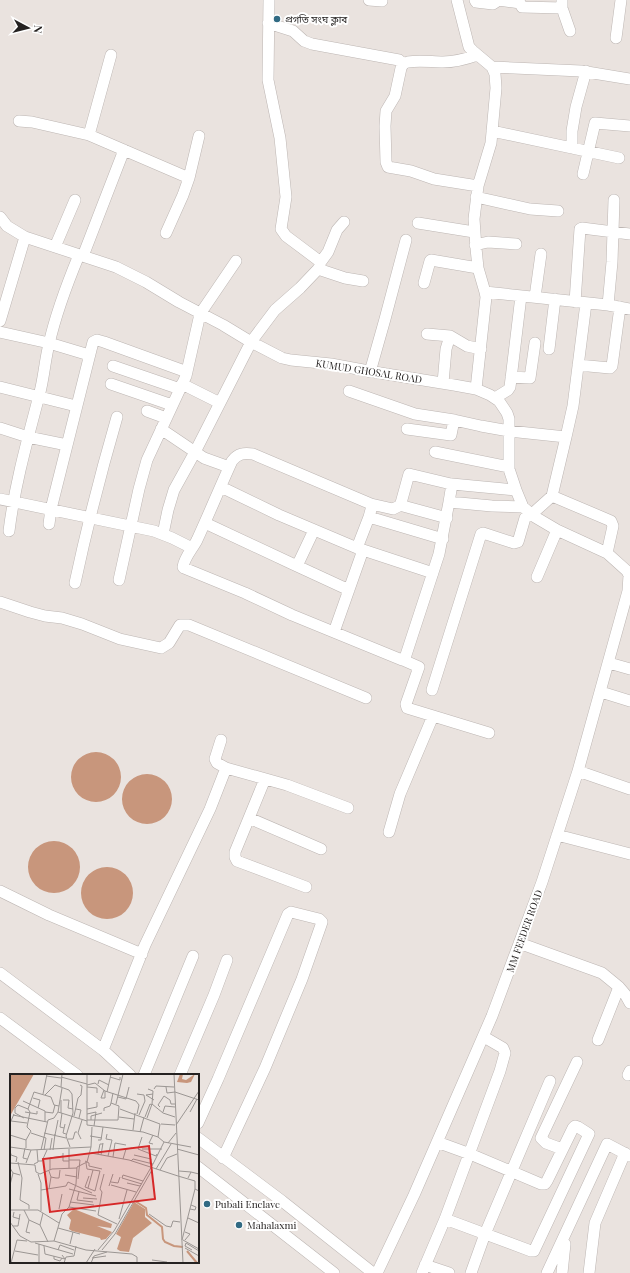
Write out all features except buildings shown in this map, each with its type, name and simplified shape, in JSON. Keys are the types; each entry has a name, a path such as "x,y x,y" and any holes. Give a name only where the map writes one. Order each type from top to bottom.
{"street":[{"path":"269,0 268,80 280,138 286,197 281,229 286,236 318,260 319,266"},
{"path":"369,0 382,1"},
{"path":"457,0 469,47 492,67 495,74 496,88 489,151 478,186 474,219 478,268 486,292 476,389"},
{"path":"475,0 476,2 493,4 499,0 520,2 522,7 562,4 570,31"},
{"path":"616,38 621,0"},
{"path":"268,23 293,31 308,43 398,60 403,64"},
{"path":"90,135 112,55"},
{"path":"477,55 466,59 444,62 412,61 403,64 395,96 386,111 384,126 387,165 391,168 411,171 434,179 478,186"},
{"path":"492,67 586,71 630,79"},
{"path":"572,148 572,131 576,107 586,71"},
{"path":"19,121 32,122 90,135 189,178"},
{"path":"584,174 595,123 630,126"},
{"path":"492,131 619,158"},
{"path":"166,233 189,178 199,136"},
{"path":"9,531 13,502 39,397 49,343 60,303 124,150"},
{"path":"476,197 530,209 558,211"},
{"path":"55,247 75,200"},
{"path":"608,305 611,283 614,200"},
{"name":"KUMUD GHOSAL ROAD","path":"0,217 7,226 25,237 116,267 146,282 251,342 286,359 331,364 370,372 476,389 495,398 499,401 507,413 509,431 509,467 516,490 526,510"},
{"path":"162,534 174,490 251,342 276,310 319,266 328,252 337,230 344,222"},
{"path":"418,223 474,232"},
{"path":"449,502 526,510 532,514 552,496 566,437 578,365 580,229 630,234"},
{"path":"0,321 25,237"},
{"path":"370,372 406,240"},
{"path":"475,245 488,242 516,244"},
{"path":"535,297 541,254"},
{"path":"424,282 430,261 432,260 478,268"},
{"path":"119,580 130,525 147,460 187,372 200,314 236,261"},
{"path":"319,266 345,278 363,281"},
{"path":"486,292 625,308 612,366 610,368 578,365"},
{"path":"495,398 509,389 521,296"},
{"path":"549,349 555,299"},
{"path":"0,332 49,343 89,355"},
{"path":"427,334 450,336 467,346 481,349"},
{"path":"443,383 446,349 450,336"},
{"path":"49,524 50,509 92,342 97,340 187,372"},
{"path":"511,377 530,378 535,343"},
{"path":"114,366 181,386 220,403"},
{"path":"111,384 172,404"},
{"path":"0,387 76,406"},
{"path":"349,391 414,414 509,431 566,437"},
{"path":"147,411 166,418"},
{"path":"75,583 89,518 117,417"},
{"path":"407,430 451,435 454,420"},
{"path":"0,428 28,437 67,445"},
{"path":"161,429 204,458 229,467"},
{"path":"435,452 509,467"},
{"path":"489,733 406,707 419,667 184,568 183,565 205,523 232,460 238,454 253,454 371,504 393,510 401,505 409,474 451,484 516,490"},
{"path":"403,660 434,573 443,539 451,484"},
{"path":"221,487 279,515 360,549 434,573"},
{"path":"552,496 611,521 613,526 607,553"},
{"path":"0,499 130,525 162,534 192,548"},
{"path":"334,632 349,590 372,506 371,504"},
{"path":"401,505 446,518"},
{"path":"526,510 557,530 607,553 630,575"},
{"path":"432,690 481,534 514,543 517,542 519,540 526,510"},
{"path":"369,517 443,539"},
{"path":"205,523 349,590"},
{"path":"297,566 314,530"},
{"path":"537,577 557,530"},
{"name":"MM FEEDER ROAD","path":"377,1273 414,1195 484,1037 542,882 578,771 601,692 628,592 630,575"},
{"path":"0,602 30,612 62,618 82,624 120,639 161,648 169,643 180,625 188,625 366,698"},
{"path":"609,663 630,669"},
{"path":"601,692 630,701"},
{"path":"389,832 400,794 433,716"},
{"path":"221,740 215,759 217,763 226,768 287,785 348,808"},
{"path":"103,1050 142,954 210,809 226,768"},
{"path":"578,771 630,789"},
{"path":"265,779 235,852 235,857 237,861 306,887"},
{"path":"249,818 321,849"},
{"path":"557,835 630,854"},
{"path":"0,891 50,915 142,954"},
{"path":"199,1121 288,914 291,912 318,919 322,922 302,979 265,1068 223,1158"},
{"path":"519,943 594,969 602,973 626,994 598,1040"},
{"path":"147,1074 193,956"},
{"path":"180,1074 214,995 227,960"},
{"path":"0,973 103,1050 129,1074"},
{"path":"0,1018 76,1074"},
{"path":"448,1273 423,1269 470,1154 505,1053 503,1048 484,1037"},
{"path":"562,1149 546,1143 541,1138 577,1062"},
{"path":"471,1273 485,1234 550,1081"},
{"path":"437,1142 544,1184 547,1181 573,1128 575,1126 578,1127 589,1134 535,1250 531,1251 444,1219"},
{"path":"199,1139 282,1201 373,1273"},
{"path":"547,1273 607,1144 627,1154 595,1222 589,1273"},
{"path":"199,1168 334,1273"},
{"path":"562,1273 565,1244"}],"shaded area":[{"path":"101,752 106,753 114,759 120,767 120,787 114,795 106,801 91,802 86,801 78,795 72,787 71,772 72,767 78,759 86,753"},
{"path":"142,774 152,774 165,781 172,794 172,804 165,817 152,824 142,824 133,820 126,813 122,804 122,794 126,785 133,778"},
{"path":"54,841 64,843 72,849 78,857 80,867 78,877 72,885 64,891 54,893 44,891 36,885 30,877 28,867 30,857 36,849 44,843"},
{"path":"107,867 121,871 129,879 133,893 129,907 121,915 107,919 93,915 85,907 81,893 85,879 93,871"}],"place":[{"name":"প্রগতি সংঘ ক্লাব","path":"277,19"},
{"name":"Pubali Enclave","path":"207,1204"},
{"name":"Mahalaxmi","path":"239,1225"}]}
